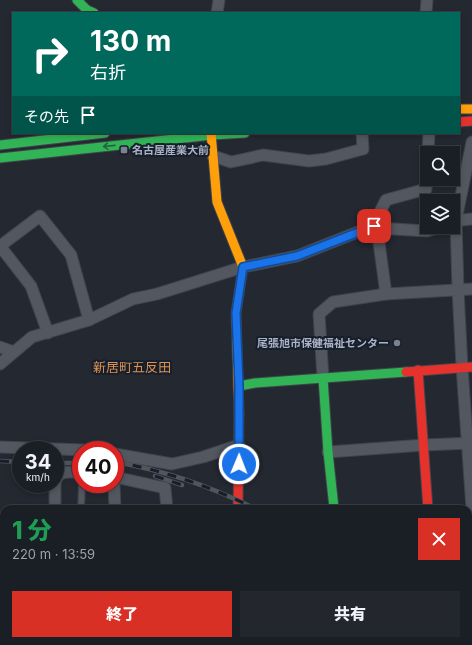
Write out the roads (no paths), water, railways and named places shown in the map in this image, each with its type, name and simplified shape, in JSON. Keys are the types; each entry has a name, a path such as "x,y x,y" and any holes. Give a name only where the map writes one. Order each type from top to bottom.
{"street":[{"path":"77,0 87,10 92,12"},
{"path":"217,12 219,0"},
{"path":"426,12 427,0"},
{"path":"460,109 472,109"},
{"path":"460,122 472,121"},
{"path":"0,145 96,134"},
{"path":"0,158 211,134 216,202 243,267 236,313 239,386 238,505"},
{"path":"213,156 231,162 264,155 309,161 326,159 363,149 362,134"},
{"path":"428,146 429,134"},
{"path":"460,194 472,142"},
{"path":"386,294 375,227 386,200 426,189 426,186"},
{"path":"48,332 32,286 0,246 40,216 71,255 89,320"},
{"path":"460,220 472,219"},
{"path":"0,364 32,338 89,320 133,299 157,294 243,267 297,256 375,227 420,230"},
{"path":"455,234 458,290 467,367 472,505"},
{"path":"334,505 328,452 318,314 333,302 386,294 472,289"},
{"path":"0,347 14,352"},
{"path":"239,386 255,383 467,367"},
{"path":"418,370 428,505"},
{"path":"328,452 470,443"},
{"path":"124,456 172,464 203,457 239,445"},
{"path":"0,447 72,450"},
{"path":"124,479 165,488 167,505"},
{"path":"55,493 55,505"},
{"path":"114,493 115,505"}],"lane":[{"path":"81,505 82,493"}],"railway":[{"path":"0,461 12,462"},
{"path":"64,463 72,463"},
{"path":"124,464 187,480 248,505"},
{"path":"155,476 182,485"}],"place":[{"name":"名古屋産業大前","path":"124,150"},
{"name":"尾張旭市保健福祉センター","path":"397,343"}],"district":[{"name":"新居町五反田","path":"132,367"}]}
